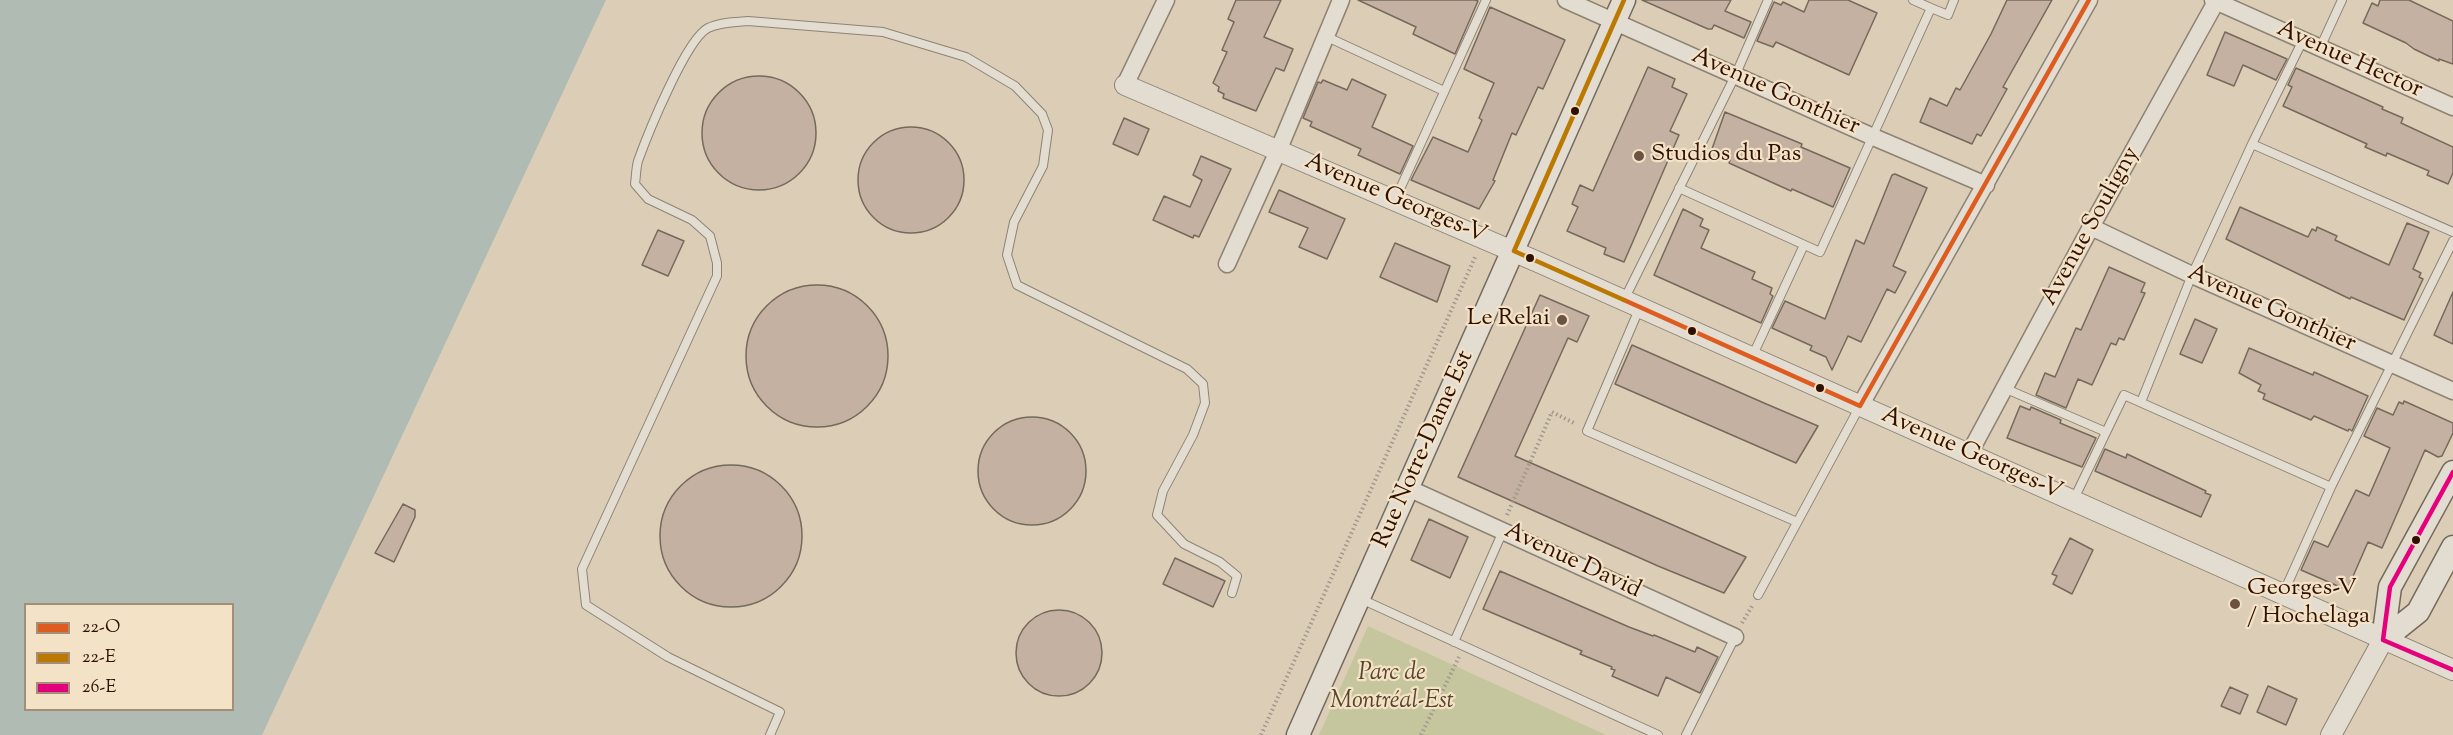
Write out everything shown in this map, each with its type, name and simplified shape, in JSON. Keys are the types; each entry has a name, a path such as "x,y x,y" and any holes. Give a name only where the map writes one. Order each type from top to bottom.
{"main road":[{"name":"Rue Notre-Dame Est","path":"1298,735 1624,0"},
{"path":"2383,640 2390,586 2453,472"},
{"path":"2383,640 2418,612 2453,547"}],"street":[{"path":"1125,85 1166,0"},
{"path":"1227,264 1278,151 1341,0"},
{"name":"Avenue Gonthier","path":"1566,0 1986,185"},
{"path":"1860,405 2089,0"},
{"name":"Avenue Hector","path":"2215,0 2453,107"},
{"name":"Avenue Souligny","path":"1969,454 2215,0"},
{"name":"Avenue Georges-V","path":"1125,85 1514,251 2453,670"},
{"name":"Avenue Gonthier","path":"2091,227 2192,275 2453,391"},
{"name":"Avenue David","path":"1408,488 1735,637"},
{"path":"2331,735 2383,640"}],"lane":[{"path":"1395,200 1486,0"},
{"path":"1768,0 1736,74 1679,188 1632,304 1587,432 1797,522"},
{"path":"1913,0 1948,15 1954,0"},
{"path":"2320,48 2342,0"},
{"path":"1679,188 1820,252 1931,8"},
{"path":"770,735 780,712 668,657 586,605 582,569 717,276 717,263 710,236 692,220 648,199 635,184 637,163 683,57 696,38 706,29 726,23 748,21 883,32 926,43 966,57 1015,86 1042,114 1048,130 1043,165 1014,222 1007,255 1017,285 1186,369 1203,384 1205,403 1193,435 1163,491 1157,515 1184,544 1220,562 1236,576 1232,593"},
{"path":"1325,36 1444,91"},
{"path":"2141,402 2192,275 2303,40"},
{"path":"2252,144 2453,232"},
{"path":"2283,595 2331,486 2453,241"},
{"path":"1752,357 1804,245"},
{"path":"2004,388 2106,432"},
{"path":"2073,501 2124,395 2331,486"},
{"path":"1758,595 1860,405"},
{"path":"1454,642 1503,531"},
{"path":"1359,598 1658,735"},
{"path":"1686,735 1735,637"}],"path":[{"name":"Rue Notre-Dame Est","path":"1261,735 1484,238"},
{"path":"1508,511 1552,412 1572,421"},
{"path":"1735,637 1758,595"},
{"path":"1421,735 1464,646"}],"green space":[{"name":"Parc de Montréal-Est","path":"1368,626 1606,735 1319,735"}],"shaded area":[{"path":"0,0 606,0 262,735 0,735"}],"building":[{"path":"1236,0 1281,0 1264,37 1293,49 1284,71 1276,68 1256,111 1223,98 1224,94 1218,91 1219,87 1213,83 1227,52 1222,50 1234,22 1228,19"},
{"path":"1358,0 1478,1 1455,54 1413,34 1416,27"},
{"path":"1642,0 1731,0 1725,11 1751,22 1744,38 1714,25 1712,29 1708,29"},
{"path":"1809,0 1848,0 1877,13 1849,75 1776,42 1773,47 1757,41 1774,2 1781,5 1783,2 1804,12"},
{"path":"2007,0 2052,0 2003,87 2007,89 1981,136 1977,134 1972,144 1920,122 1930,98 1947,106 1956,88 1960,90"},
{"path":"2380,0 2409,0 2453,21 2453,64 2439,59 2439,61 2363,23 2372,3 2378,6"},
{"path":"1490,7 1565,40 1543,89 1538,87 1516,135 1512,133 1493,180 1495,181 1479,209 1411,180 1433,137 1468,152 1482,120 1479,118 1494,83 1464,69"},
{"path":"2225,32 2287,59 2276,80 2243,65 2234,86 2207,75"},
{"path":"1648,67 1675,79 1672,87 1687,94 1670,131 1679,135 1624,262 1604,254 1606,248 1567,231 1578,207 1572,204 1580,185 1593,191"},
{"path":"2296,68 2383,107 2382,109 2403,118 2401,123 2453,147 2453,173 2448,184 2427,175 2429,171 2387,153 2386,156 2365,147 2367,144 2283,106 2292,87 2288,85"},
{"path":"759,76 781,81 799,93 811,111 816,133 811,155 799,173 781,185 759,190 737,185 719,173 707,155 702,133 707,111 719,93 737,81"},
{"path":"1352,79 1386,95 1372,127 1413,146 1400,174 1358,155 1361,149 1310,126 1312,122 1303,118 1318,82 1321,83 1323,80 1347,90"},
{"path":"1725,112 1802,144 1801,147 1850,168 1833,207 1729,163 1731,157 1712,149"},
{"path":"1124,118 1149,129 1138,155 1113,144"},
{"path":"911,127 931,131 949,142 960,160 964,180 960,200 949,218 931,229 911,233 891,229 873,218 862,200 858,180 862,160 873,142 891,131"},
{"path":"1201,156 1231,169 1199,237 1194,235 1193,238 1153,220 1164,196 1190,207 1202,180 1193,175"},
{"path":"1895,174 1927,188 1893,266 1906,272 1895,293 1887,289 1861,342 1848,336 1832,370 1826,357 1810,350 1812,346 1772,328 1785,301 1825,319 1856,240 1864,244 1892,175"},
{"path":"1279,190 1345,219 1327,259 1299,247 1308,228 1269,212"},
{"path":"2240,207 2308,237 2312,229 2316,231 2317,227 2337,236 2335,240 2389,265 2407,223 2429,232 2413,269 2421,273 2419,277 2423,279 2404,320 2351,297 2350,299 2226,239"},
{"path":"1683,209 1703,219 1700,226 1709,230 1701,248 1755,272 1752,279 1772,288 1770,294 1773,296 1761,323 1654,275"},
{"path":"658,230 684,241 668,276 642,265"},
{"path":"1395,243 1450,266 1437,302 1380,277"},
{"path":"2109,267 2145,283 2141,292 2145,293 2124,340 2119,338 2116,345 2111,343 2092,385 2078,379 2066,408 2036,395 2045,373 2055,377 2076,328 2081,330"},
{"path":"817,285 844,290 867,306 883,329 888,356 883,383 867,406 844,422 817,427 790,422 767,406 751,383 746,356 751,329 767,306 790,290"},
{"path":"2453,292 2453,344 2434,335"},
{"path":"1540,295 1589,316 1577,342 1568,338 1515,456 1746,557 1724,593 1458,477"},
{"path":"2195,319 2217,329 2202,363 2180,354"},
{"path":"1632,345 1818,426 1796,463 1615,384"},
{"path":"2249,348 2313,375 2314,372 2368,396 2352,431 2314,416 2311,420 2263,399 2265,394 2258,391 2261,385 2239,373"},
{"path":"2404,401 2453,423 2453,433 2442,456 2438,457 2425,450 2382,548 2368,542 2347,590 2301,570 2314,541 2328,547 2356,490 2369,496 2390,448 2364,436 2377,408 2393,415 2399,402 2403,404"},
{"path":"2020,406 2030,410 2031,407 2061,420 2060,423 2096,438 2082,467 2007,438"},
{"path":"1032,417 1053,421 1070,433 1082,450 1086,471 1082,492 1070,509 1053,521 1032,525 1011,521 994,509 982,492 978,471 982,450 994,433 1011,421"},
{"path":"2105,449 2126,458 2127,454 2206,491 2205,493 2211,495 2201,517 2095,471"},
{"path":"731,465 758,470 782,485 797,509 802,536 797,563 782,587 758,602 731,607 704,602 680,587 665,563 660,536 665,509 680,485 704,470"},
{"path":"403,504 415,510 415,517 394,562 375,553"},
{"path":"1429,519 1468,537 1450,578 1411,560"},
{"path":"2070,538 2093,550 2072,594 2053,584 2057,576 2052,574"},
{"path":"1175,558 1225,581 1213,607 1163,584"},
{"path":"1500,571 1629,627 1695,652 1697,647 1718,657 1700,693 1666,677 1658,696 1612,676 1615,670 1611,669 1612,667 1580,654 1582,651 1483,609"},
{"path":"1059,610 1083,617 1095,629 1102,653 1095,677 1083,689 1059,696 1035,689 1023,677 1016,653 1023,629 1035,617"},
{"path":"2268,686 2297,699 2286,725 2257,712"},
{"path":"2230,687 2248,695 2240,714 2221,706"}],"transit line":[{"name":"22-E","path":"1624,0 1514,251 1624,300"},
{"name":"22-O","path":"1624,300 1860,406 2089,0"},
{"name":"26-E","path":"2453,472 2390,587 2383,640 2453,670"}],"place":[{"name":"Studios du Pas","path":"1639,156"},
{"name":"Le Relai","path":"1562,320"},
{"name":"Georges-V / Hochelaga","path":"2235,604"}]}
